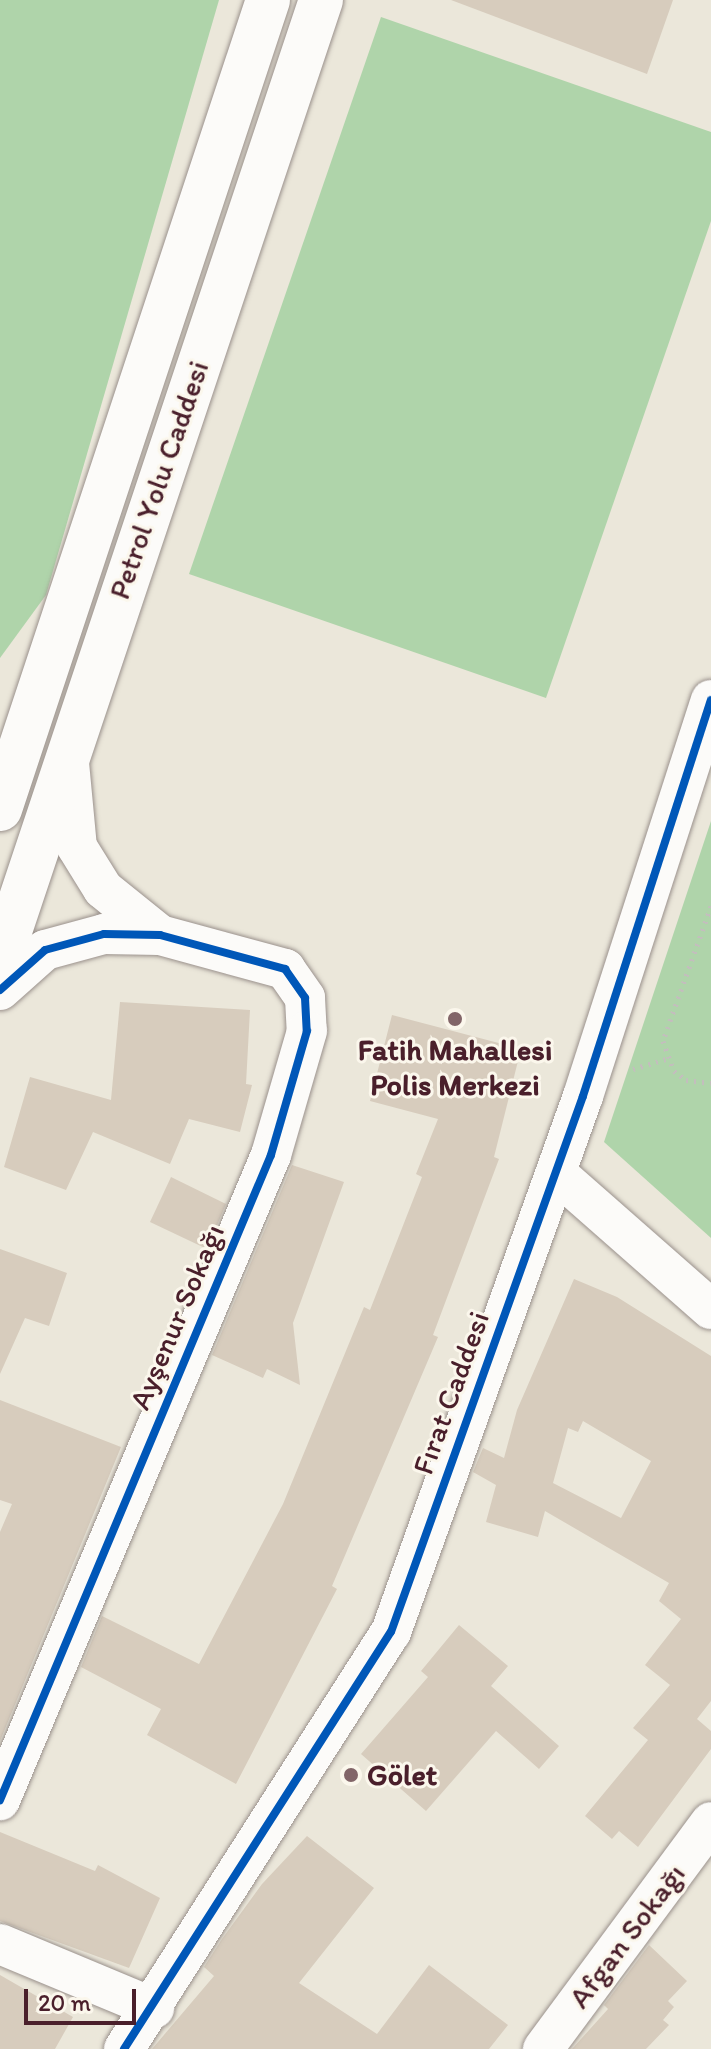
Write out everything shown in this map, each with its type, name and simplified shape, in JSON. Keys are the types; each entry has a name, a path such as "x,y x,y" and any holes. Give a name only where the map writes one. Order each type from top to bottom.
{"main road":[{"name":"Petrol Yolu Caddesi","path":"0,809 8,769 42,684 268,0"},
{"name":"Petrol Yolu Caddesi","path":"0,961 92,677 321,0"}],"street":[{"name":"Fırat Caddesi","path":"124,2049 154,2008 391,1632 556,1173 711,700"},
{"path":"68,749 77,847 103,889 160,935"},
{"path":"0,990 45,950 104,934 160,935"},
{"name":"Ayşenur Sokağı","path":"0,1800 271,1155 307,1031 305,998 285,969 160,935"},
{"path":"556,1173 711,1309"},
{"name":"Afgan Sokağı","path":"543,2049 711,1822"},
{"path":"0,1944 154,2008"}],"path":[{"path":"711,906 663,1041 674,1071 686,1080 711,1083"}],"green space":[{"path":"0,0 219,0 46,595 0,658"},
{"path":"381,17 711,132 711,221 546,698 189,574"},
{"path":"711,821 711,1238 604,1142"}],"building":[{"path":"451,0 673,0 647,74"},
{"path":"120,1002 250,1010 246,1084 252,1085 240,1132 189,1119 170,1164 93,1132 66,1190 4,1167 30,1077 111,1100"},
{"path":"392,1015 521,1049 494,1157 499,1159 433,1335 438,1337 332,1586 337,1589 236,1784 147,1735 161,1709 81,1667 102,1616 199,1664 283,1504 364,1307 370,1310 422,1177 416,1174 438,1119 370,1101"},
{"path":"292,1165 344,1182 293,1323 300,1385 267,1369 263,1378 212,1355"},
{"path":"171,1177 226,1204 207,1249 150,1222"},
{"path":"0,1249 67,1273 49,1326 25,1318 0,1374"},
{"path":"574,1279 617,1297 711,1356 711,1701 697,1719 711,1731 711,1749 638,1847 619,1831 612,1839 585,1816 648,1740 633,1728 670,1685 645,1665 681,1619 659,1601 669,1583 545,1511 538,1537 486,1522 496,1485 473,1472 483,1448 504,1458 517,1410","holes":["583,1421 651,1461 621,1518 553,1483 568,1428 578,1432"]},
{"path":"0,1400 121,1447 0,1741 0,1532 12,1504 0,1500"},
{"path":"459,1625 508,1666 491,1686 559,1746 539,1769 496,1731 426,1811 361,1754 428,1677 421,1671"},
{"path":"0,1832 95,1871 98,1865 160,1898 129,1968 0,1921"},
{"path":"307,1836 374,1888 299,1983 377,2034 429,1965 508,2025 489,2049 152,2049 214,1976 204,1967 262,1884"},
{"path":"649,1945 687,1981 668,2001 674,2007 663,2020 669,2025 646,2049 572,2049 608,2009 604,2005"},
{"path":"0,1975 73,2017 55,2049 0,2049"}],"cycle path":[{"path":"124,2049 391,1632 583,1096 711,700"},
{"path":"0,990 45,950 104,934 160,935 285,969 305,998 307,1031 271,1155 0,1800"}],"place":[{"name":"Fatih Mahallesi Polis Merkezi","path":"455,1019"},
{"name":"Gölet","path":"351,1775"}]}
